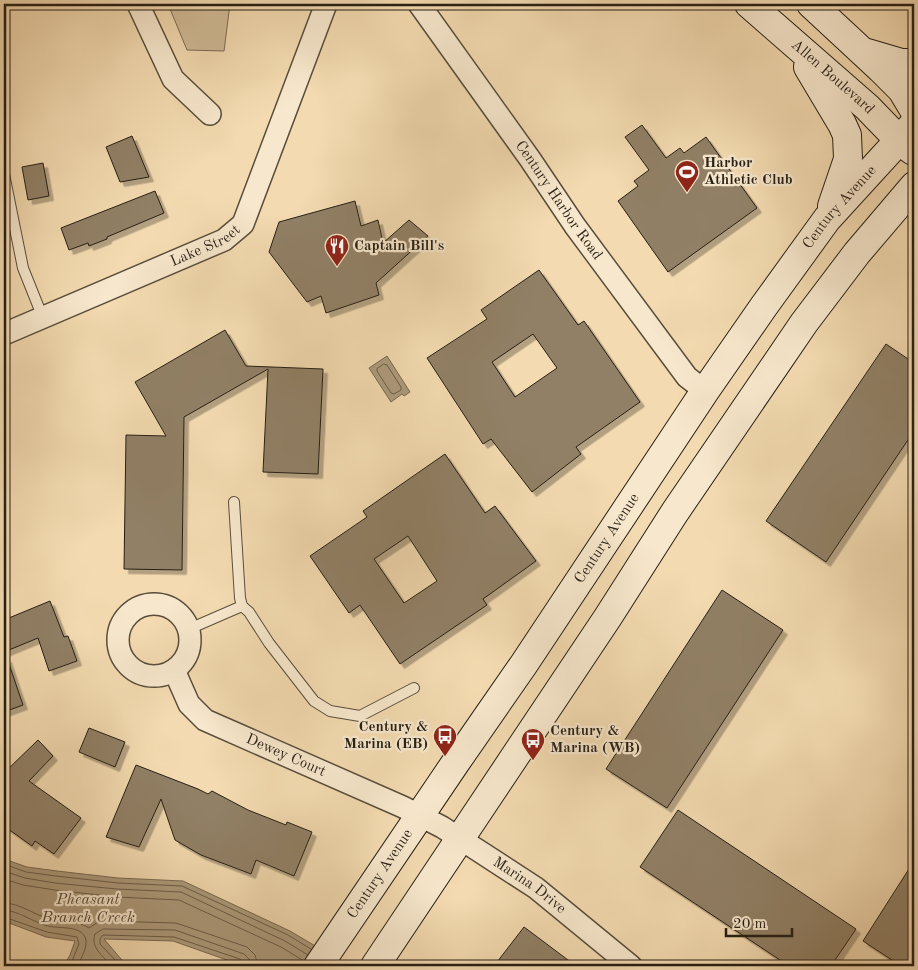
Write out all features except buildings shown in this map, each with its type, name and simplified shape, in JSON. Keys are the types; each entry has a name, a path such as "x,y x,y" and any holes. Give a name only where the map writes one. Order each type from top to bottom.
{"main road":[{"name":"Allen Boulevard","path":"749,4 867,107 909,139"},
{"path":"811,4 902,90 914,110"},
{"path":"794,44 847,135 848,159 842,181 827,219"},
{"path":"858,49 901,63 914,63"},
{"name":"Century Avenue","path":"318,966 524,664 705,391 827,219 909,139"},
{"path":"377,964 675,512 804,323 857,253 914,186"}],"street":[{"path":"138,4 173,79 210,114"},
{"name":"Lake Street","path":"4,334 224,240 243,224 326,4"},
{"name":"Century Harbor Road","path":"418,4 530,159 575,226 687,377 705,391"},
{"path":"165,605 184,619 189,629 188,653 182,663 174,670 162,675 150,676 137,672 127,665 120,655 117,643 119,630 124,620 132,611 142,606 165,605"},
{"name":"Dewey Court","path":"174,670 189,704 205,720 420,815"},
{"name":"Marina Drive","path":"420,815 536,888 631,966"}],"lane":[{"path":"4,174 23,268 43,318"},
{"path":"234,502 242,606 249,612 269,643 314,701 330,711 360,716 414,688"},
{"path":"189,629 242,606"}],"shaded area":[{"path":"168,4 230,4 224,51 187,50"}],"water":[{"path":"387,356 410,392 404,396 402,394 391,402 369,368"},
{"name":"Pheasant Branch Creek","path":"4,859 27,867 57,871 118,878 183,881 290,931 349,966 244,966 173,941 104,939 127,966 64,966 75,941 46,937 4,921"}],"place":[{"name":"Harbor Athletic Club","path":"687,193"},
{"name":"Captain Bill's","path":"337,267"},
{"name":"Century & Marina (EB)","path":"445,757"},
{"name":"Century & Marina (WB)","path":"533,761"}]}
